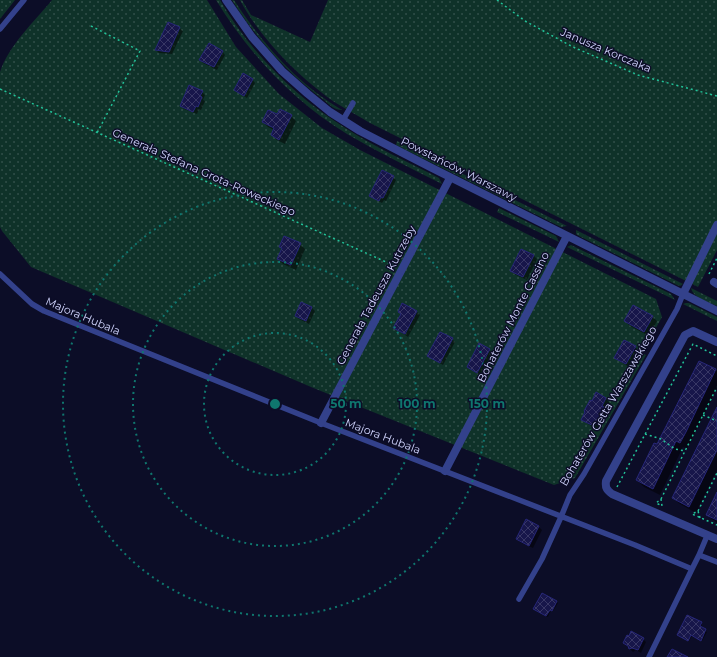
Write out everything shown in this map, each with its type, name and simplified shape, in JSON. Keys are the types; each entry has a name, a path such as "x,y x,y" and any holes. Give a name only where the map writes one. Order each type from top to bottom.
{"street":[{"name":"Powstańców Warszawy","path":"226,0 252,37 282,71 308,94 342,120 450,178 717,311"},
{"name":"Generała Tadeusza Kutrzeby","path":"321,423 450,178"},
{"name":"Bohaterów Getta Warszawskiego","path":"683,294 717,224"},
{"name":"Bohaterów Monte Cassino","path":"445,471 567,236"},
{"path":"717,342 693,331 685,334 606,481 605,486 606,490 612,494 717,540"}],"lane":[{"path":"0,29 24,0"},
{"path":"342,120 353,103"},
{"name":"Majora Hubala","path":"0,274 32,304 44,311 321,423 635,545 692,569"},
{"name":"Bohaterów Getta Warszawskiego","path":"519,599 542,559 562,517 570,495 584,474 683,294"},
{"path":"649,657 707,536"},
{"path":"699,555 717,562"}],"path":[{"name":"Janusza Korczaka","path":"497,0 524,21 573,47 638,75 717,96"},
{"path":"91,26 140,51 97,133"},
{"name":"Generała Stefana Grota-Roweckiego","path":"0,89 402,270"},
{"path":"716,283 708,278 717,258"},
{"path":"617,487 693,344 717,356"},
{"path":"661,500 717,387"},
{"path":"703,415 717,421"},
{"path":"645,434 660,439 675,449 686,451"},
{"path":"717,473 698,511 692,514 717,525"},
{"path":"698,511 700,518"}],"green space":[{"path":"0,0 15,0 0,19"},
{"path":"52,0 207,0 236,47 279,94 322,128 360,150 656,299 662,317 642,353 646,355 575,478 554,485 311,387 31,267 0,227 0,72 9,52"},
{"path":"216,0 220,0 245,38 260,55 292,88 310,103 328,117 358,136 439,178 442,184 382,154 347,134 308,107 274,75 258,57 229,20"},
{"path":"232,0 234,0 256,32 295,75 326,100 342,110 330,105 310,90 285,67 251,28"},
{"path":"240,0 242,0 251,15 310,42 328,0 717,0 717,250 698,287 370,123 336,103 301,76 289,64 257,27"},
{"path":"397,141 567,226 561,227 396,145"},
{"path":"499,208 556,236 559,242 497,212"},
{"path":"576,230 683,284 680,286 677,285 579,236 576,234"},
{"path":"571,245 671,294 675,300 567,247"},
{"path":"691,288 717,301 717,306 698,297"},
{"path":"689,303 717,317 717,321 683,304"}],"building":[{"path":"168,22 180,27 169,52 155,50"},
{"path":"209,43 223,51 214,67 199,60"},
{"path":"243,73 253,79 244,96 234,90"},
{"path":"189,85 203,91 200,96 202,97 198,107 196,106 193,112 180,106"},
{"path":"280,109 292,115 279,140 271,135 274,128 262,122 268,110 277,114"},
{"path":"382,170 394,176 383,198 381,197 379,201 369,196"},
{"path":"284,236 301,243 291,265 277,259 282,248 279,247"},
{"path":"521,249 534,255 523,277 510,271"},
{"path":"301,302 312,307 306,321 295,316"},
{"path":"402,303 417,311 405,334 393,328 401,314 398,312"},
{"path":"633,305 653,316 644,332 624,321"},
{"path":"440,332 453,338 440,363 427,356"},
{"path":"624,340 636,346 626,364 614,358"},
{"path":"479,343 490,349 477,373 467,367"},
{"path":"699,361 716,369 686,432 680,443 676,441 653,489 636,480 654,443 657,444"},
{"path":"596,392 606,398 602,406 604,407 594,426 581,420 585,412 584,411 590,400 592,401"},
{"path":"717,407 717,450 689,507 672,498"},
{"path":"717,492 717,520 706,515"},
{"path":"526,519 539,526 529,546 516,539"},
{"path":"542,593 557,601 552,611 550,610 546,616 533,609"},
{"path":"687,615 702,622 700,626 706,629 701,641 691,635 688,641 677,635"},
{"path":"631,631 644,638 638,650 632,648 629,649 628,646 623,643"},
{"path":"672,649 688,657 667,657"}]}
